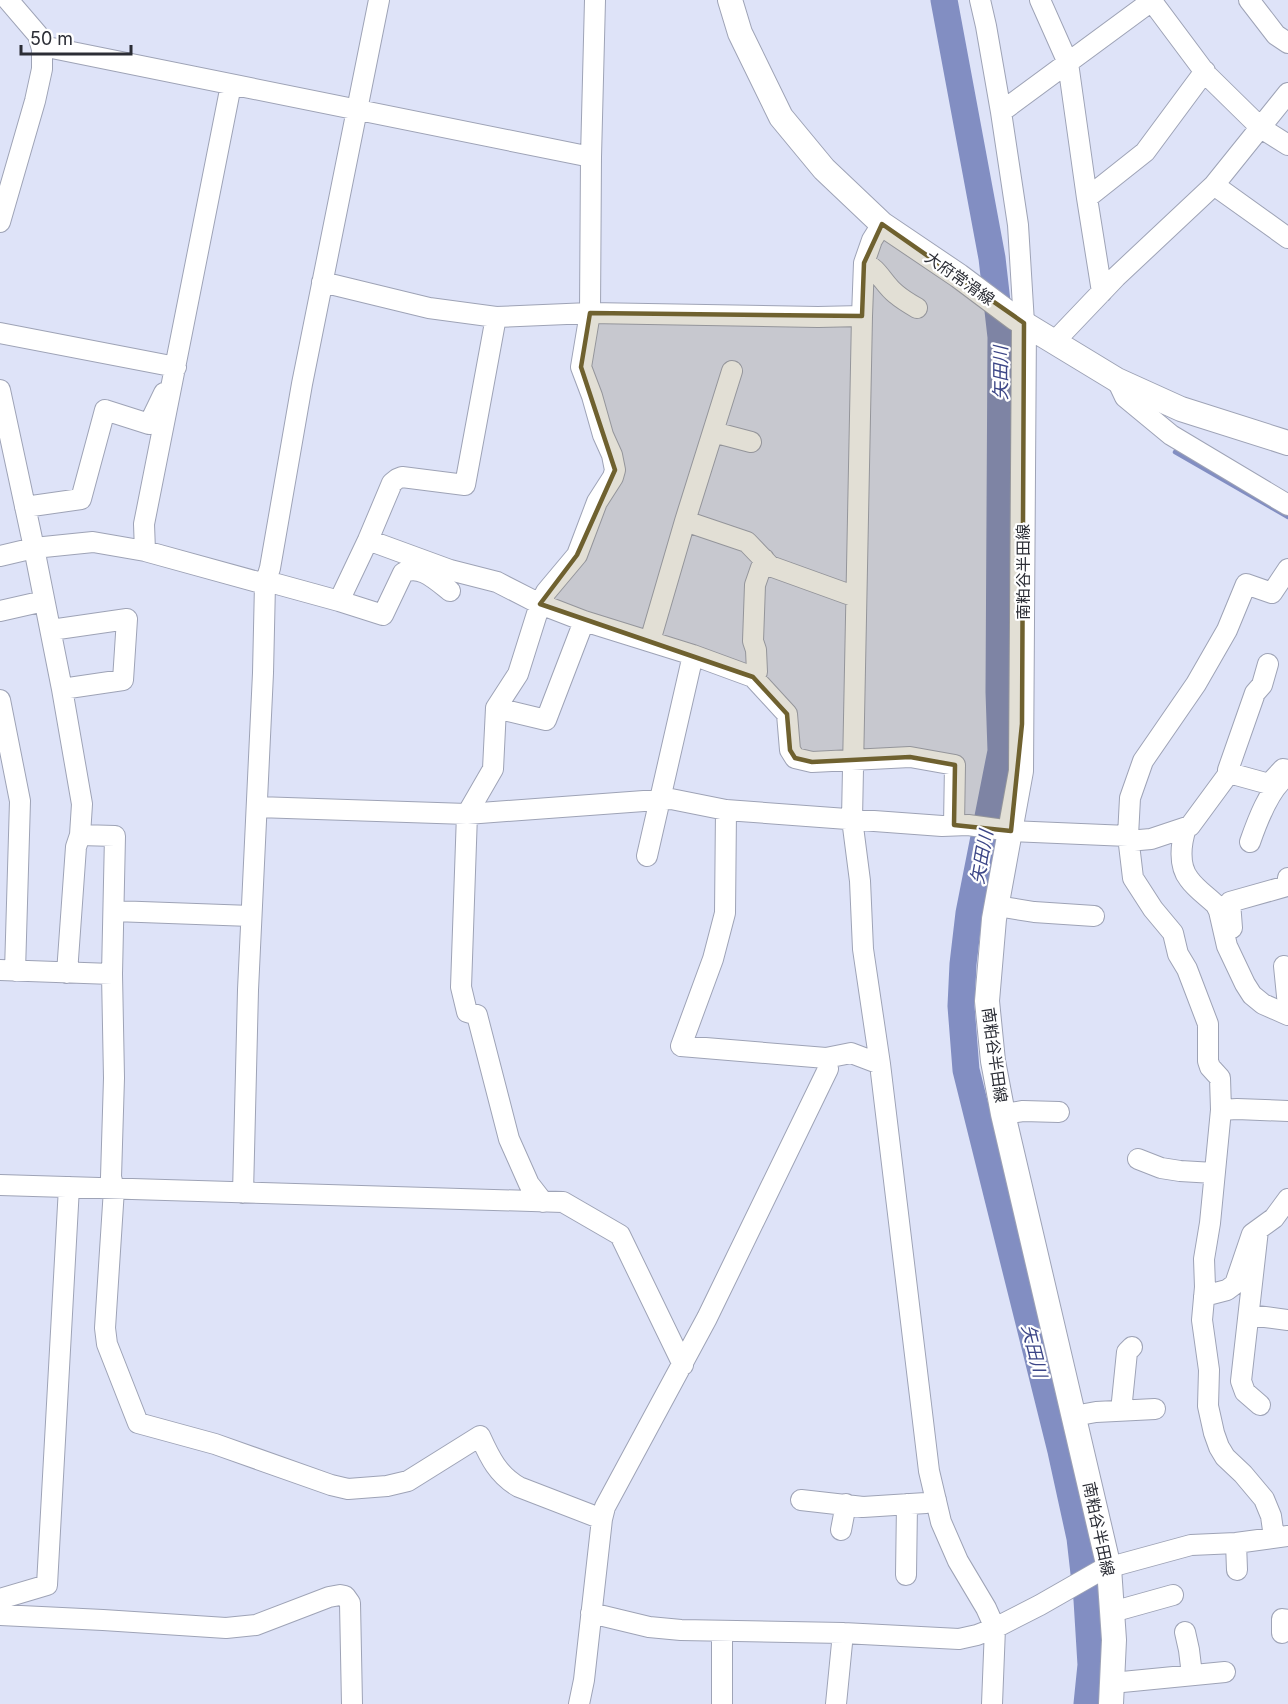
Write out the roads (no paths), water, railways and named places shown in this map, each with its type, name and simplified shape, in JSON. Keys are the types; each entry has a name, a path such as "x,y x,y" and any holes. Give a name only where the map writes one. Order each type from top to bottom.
{"main road":[{"name":"大府常滑線","path":"730,0 740,33 782,117 824,169 882,224 1020,321 1117,380 1181,409 1288,443"},
{"name":"南粕谷半田線","path":"1020,321 1021,771 1008,830 994,919 987,1001 993,1060 1003,1114 1074,1416 1106,1569 1114,1640 1112,1694"}],"street":[{"path":"0,222 42,69 42,49 38,35 8,0"},
{"path":"243,1193 251,916 265,584 275,544 302,384 379,0"},
{"path":"543,1202 529,1184 509,1139 477,1015 467,1012 461,987 467,814 494,770 496,708 518,674 540,604 546,592 577,555 597,502 615,470 612,455 603,435 581,367 590,313 595,0"},
{"path":"980,0 1001,112 1018,225 1020,321"},
{"path":"1040,0 1068,63 1102,292"},
{"path":"1001,112 1152,0 1205,71 1261,128 1288,145"},
{"path":"1249,0 1276,34 1288,43"},
{"path":"42,49 52,48 591,157"},
{"path":"1087,198 1144,152 1205,71"},
{"path":"145,551 144,524 231,85"},
{"path":"1055,341 1102,292 1214,185 1288,93"},
{"path":"1214,185 1288,238"},
{"path":"882,224 872,240 864,263 852,819 860,881 863,949 880,1064 929,1471 940,1522 958,1561 995,1628 992,1704"},
{"path":"864,263 872,266 895,294 917,308"},
{"path":"322,282 429,308 496,317 590,313 818,327 862,316"},
{"path":"339,601 392,483 396,479 402,477 465,484 496,317"},
{"path":"0,333 176,368"},
{"path":"650,641 732,371"},
{"path":"1117,380 1125,397 1171,435 1288,505"},
{"path":"25,507 81,499 105,410 149,424 164,393 172,388"},
{"path":"0,390 51,630 82,804 80,835 76,847 67,973"},
{"path":"1171,435 1172,419 1181,409"},
{"path":"713,432 751,442"},
{"path":"685,521 747,542 770,566 856,597"},
{"path":"368,540 450,570 497,582 540,604 584,621 753,676 787,714 790,750 795,758 812,762 910,757 955,765 961,825"},
{"path":"0,556 34,548 93,542 145,551 265,584 277,584 383,615 403,573 409,569 416,569 431,576 450,591"},
{"path":"753,676 757,672 756,650 753,641 755,585 764,559"},
{"path":"1280,1536 1264,1499 1225,1457 1214,1432 1208,1406 1209,1370 1202,1320 1204,1259 1210,1223 1221,1110 1220,1078 1210,1067 1208,1061 1208,1024 1187,969 1178,954 1173,933 1153,909 1133,878 1128,838 1130,798 1143,761 1196,684 1227,630 1246,584 1272,593 1288,569"},
{"path":"0,611 44,602"},
{"path":"51,630 128,620 123,680 62,689"},
{"path":"496,708 546,720 584,621"},
{"path":"647,856 693,655"},
{"path":"257,808 467,814 670,799 726,810 1151,838 1190,826 1205,807 1228,772 1255,693 1262,685 1268,664"},
{"path":"0,700 20,801 8,970 112,974"},
{"path":"1228,772 1269,784 1283,769 1288,770"},
{"path":"1250,842 1276,786 1288,776"},
{"path":"726,810 725,913 713,959 681,1046 826,1058 851,1053 880,1064"},
{"path":"1186,828 1182,844 1185,872 1189,880 1219,911 1227,946 1245,984 1263,1004 1288,1015"},
{"path":"80,835 115,836 112,974 114,1078 111,1177 114,1189 105,1328 107,1344 138,1423 215,1444 348,1489 387,1486 408,1481 480,1437 490,1459 508,1481 602,1519"},
{"path":"1237,966 1230,903 1287,886 1288,878"},
{"path":"997,906 1034,912 1094,916"},
{"path":"114,911 251,916"},
{"path":"1284,966 1288,1006"},
{"path":"579,1704 584,1680 605,1507 707,1318 828,1069 826,1058"},
{"path":"1221,1110 1288,1111"},
{"path":"1003,1114 1023,1111 1059,1112"},
{"path":"1138,1159 1161,1168 1214,1173"},
{"path":"0,1185 563,1202 620,1235 683,1365"},
{"path":"0,1599 47,1585 69,1187"},
{"path":"1204,1296 1227,1290 1235,1284 1252,1234 1274,1218 1288,1199"},
{"path":"1258,1230 1241,1382 1245,1392 1260,1405"},
{"path":"1249,1315 1288,1320"},
{"path":"1121,1411 1127,1352 1132,1347"},
{"path":"1074,1416 1096,1412 1155,1409"},
{"path":"1261,1478 1272,1503 1280,1536"},
{"path":"801,1500 862,1507 926,1503 936,1500"},
{"path":"841,1530 846,1504"},
{"path":"906,1575 907,1504"},
{"path":"591,1613 649,1627 722,1632 843,1633 959,1639 995,1628 1106,1569 1191,1545 1236,1543 1280,1536"},
{"path":"1236,1543 1237,1570"},
{"path":"1112,1612 1173,1595"},
{"path":"0,1615 226,1628 256,1625 329,1597 345,1596 350,1603 352,1704"},
{"path":"722,1632 722,1704"},
{"path":"1185,1632 1192,1675"},
{"path":"836,1704 848,1665 843,1633"},
{"path":"1112,1694 1192,1675 1225,1672"}],"waterway":[{"name":"矢田川","path":"944,0 992,258 1001,337 999,692 1001,751 969,913 963,964 961,1006 966,1070 1061,1451 1080,1538 1091,1665 1087,1704"},
{"path":"1175,452 1288,517"}]}
